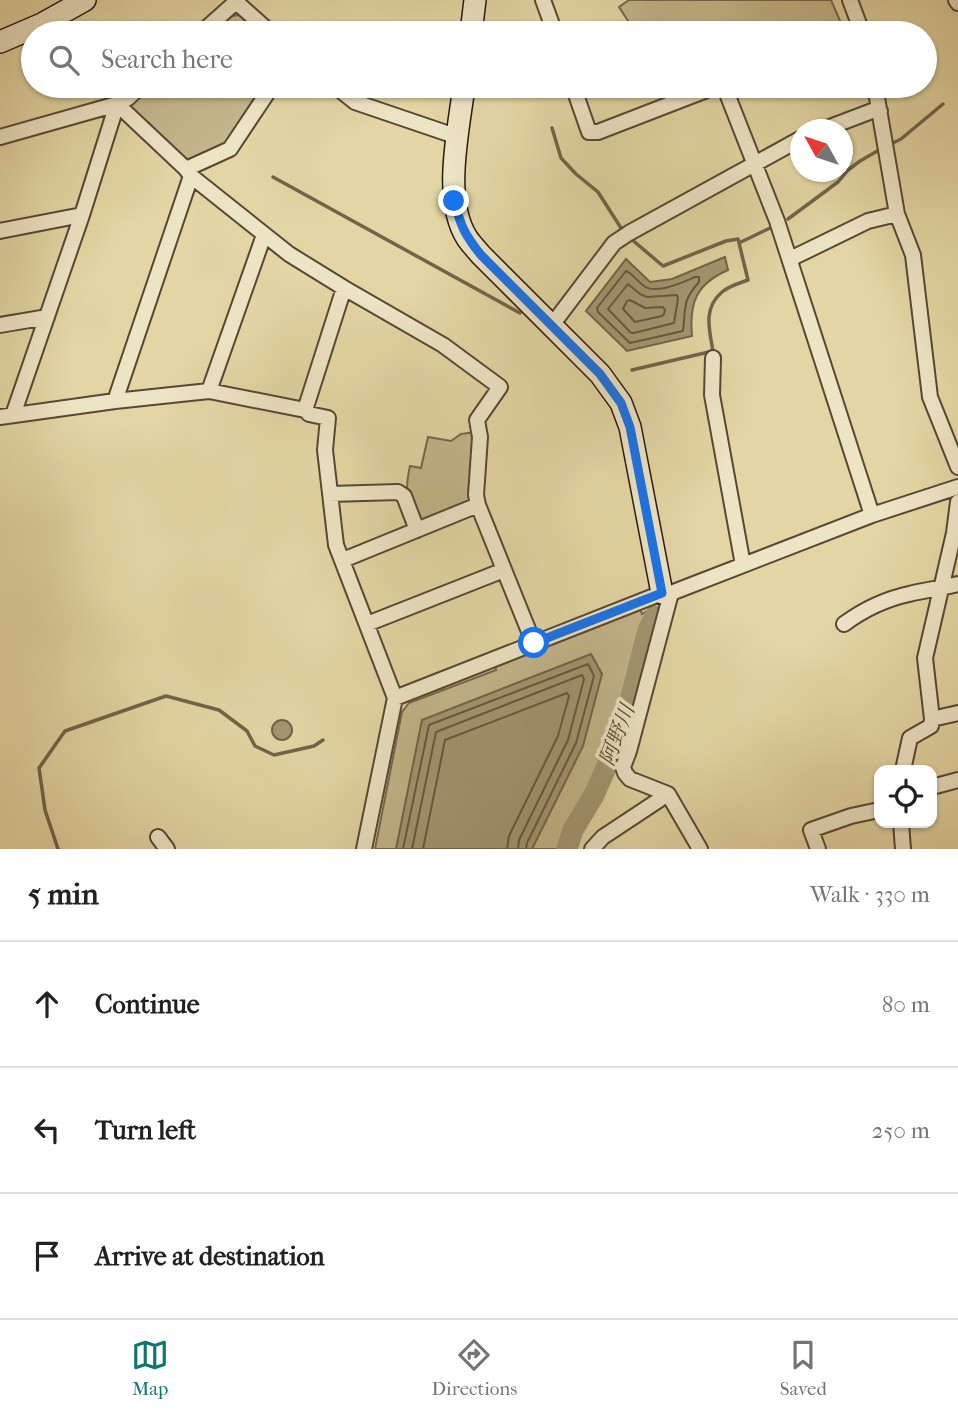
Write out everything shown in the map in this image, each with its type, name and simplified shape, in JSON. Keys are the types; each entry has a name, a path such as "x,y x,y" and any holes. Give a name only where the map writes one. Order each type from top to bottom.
{"street":[{"path":"47,21 85,0"},
{"path":"472,21 475,0"},
{"path":"543,0 551,21"},
{"path":"850,0 858,21"},
{"path":"214,21 236,1 258,21"},
{"path":"0,42 21,33"},
{"path":"0,137 117,104 126,98"},
{"path":"115,401 189,173 230,149 264,98"},
{"path":"350,98 458,137"},
{"path":"463,98 453,179 454,201 466,237 600,374 626,414 666,593 623,767 629,779 668,794 700,849"},
{"path":"578,98 590,131 598,132 686,98"},
{"path":"729,98 777,221 872,515"},
{"path":"877,98 897,214 912,255 930,397 958,467"},
{"path":"117,104 189,173 289,254 443,345 500,387 477,420 480,437 476,495 534,643"},
{"path":"6,416 47,317 117,104"},
{"path":"851,119 872,111 880,111"},
{"path":"552,325 614,243 790,145"},
{"path":"790,259 868,221 897,214"},
{"path":"0,231 82,215"},
{"path":"209,391 264,235"},
{"path":"305,410 344,288"},
{"path":"0,325 47,317"},
{"path":"713,358 712,396 743,565"},
{"path":"6,416 209,391 305,410 309,414 328,418 326,450 336,545 395,698 364,849"},
{"path":"395,698 872,515 958,487"},
{"path":"330,494 398,492 404,496 417,530"},
{"path":"905,765 911,738 931,726 925,659 954,533 958,502"},
{"path":"343,560 478,505"},
{"path":"367,624 504,570"},
{"path":"844,624 857,614 908,594 958,584"},
{"path":"932,719 958,712"},
{"path":"937,786 958,780"},
{"path":"592,849 603,837 668,794"},
{"path":"818,849 811,830 874,811"},
{"path":"901,828 903,849"}],"shaded area":[{"path":"629,0 831,0 840,21 628,21 619,7"},
{"path":"239,15 246,21 226,21"},
{"path":"138,98 258,98 228,145 187,162 131,108 131,104"},
{"path":"476,432 470,500 466,506 424,523 417,520 407,482 410,466 421,468 428,437 451,441 461,434"},
{"path":"639,606 642,614 647,611 616,736 561,849 375,849 402,712 409,703 496,670 495,663"}],"water":[{"path":"725,257 728,270 708,282 697,296 692,314 692,336 627,351 586,311 626,259 650,282 672,279"},
{"path":"591,654 602,674 583,746 532,849 396,849 422,720"},
{"path":"282,720 289,723 292,730 289,737 282,740 275,737 272,730 275,723"}],"waterway":[{"path":"889,145 901,139 943,104"},
{"path":"552,128 561,158 598,192 621,228"},
{"path":"788,219 838,182 848,170 879,150"},
{"path":"273,177 520,313"},
{"path":"632,370 713,351 709,319 712,305 725,290 748,280 739,243 770,228"},
{"path":"630,238 663,266 726,241 738,239 739,242"},
{"name":"阿野川","path":"567,849 573,830 594,795 622,732 648,630 655,616"},
{"path":"58,849 45,810 39,768 65,731 166,696 219,710 247,731 255,746 274,755 314,746 323,740"}],"route":[{"path":"454,201 466,237 600,374 621,403 630,427 662,593 534,643"}]}
